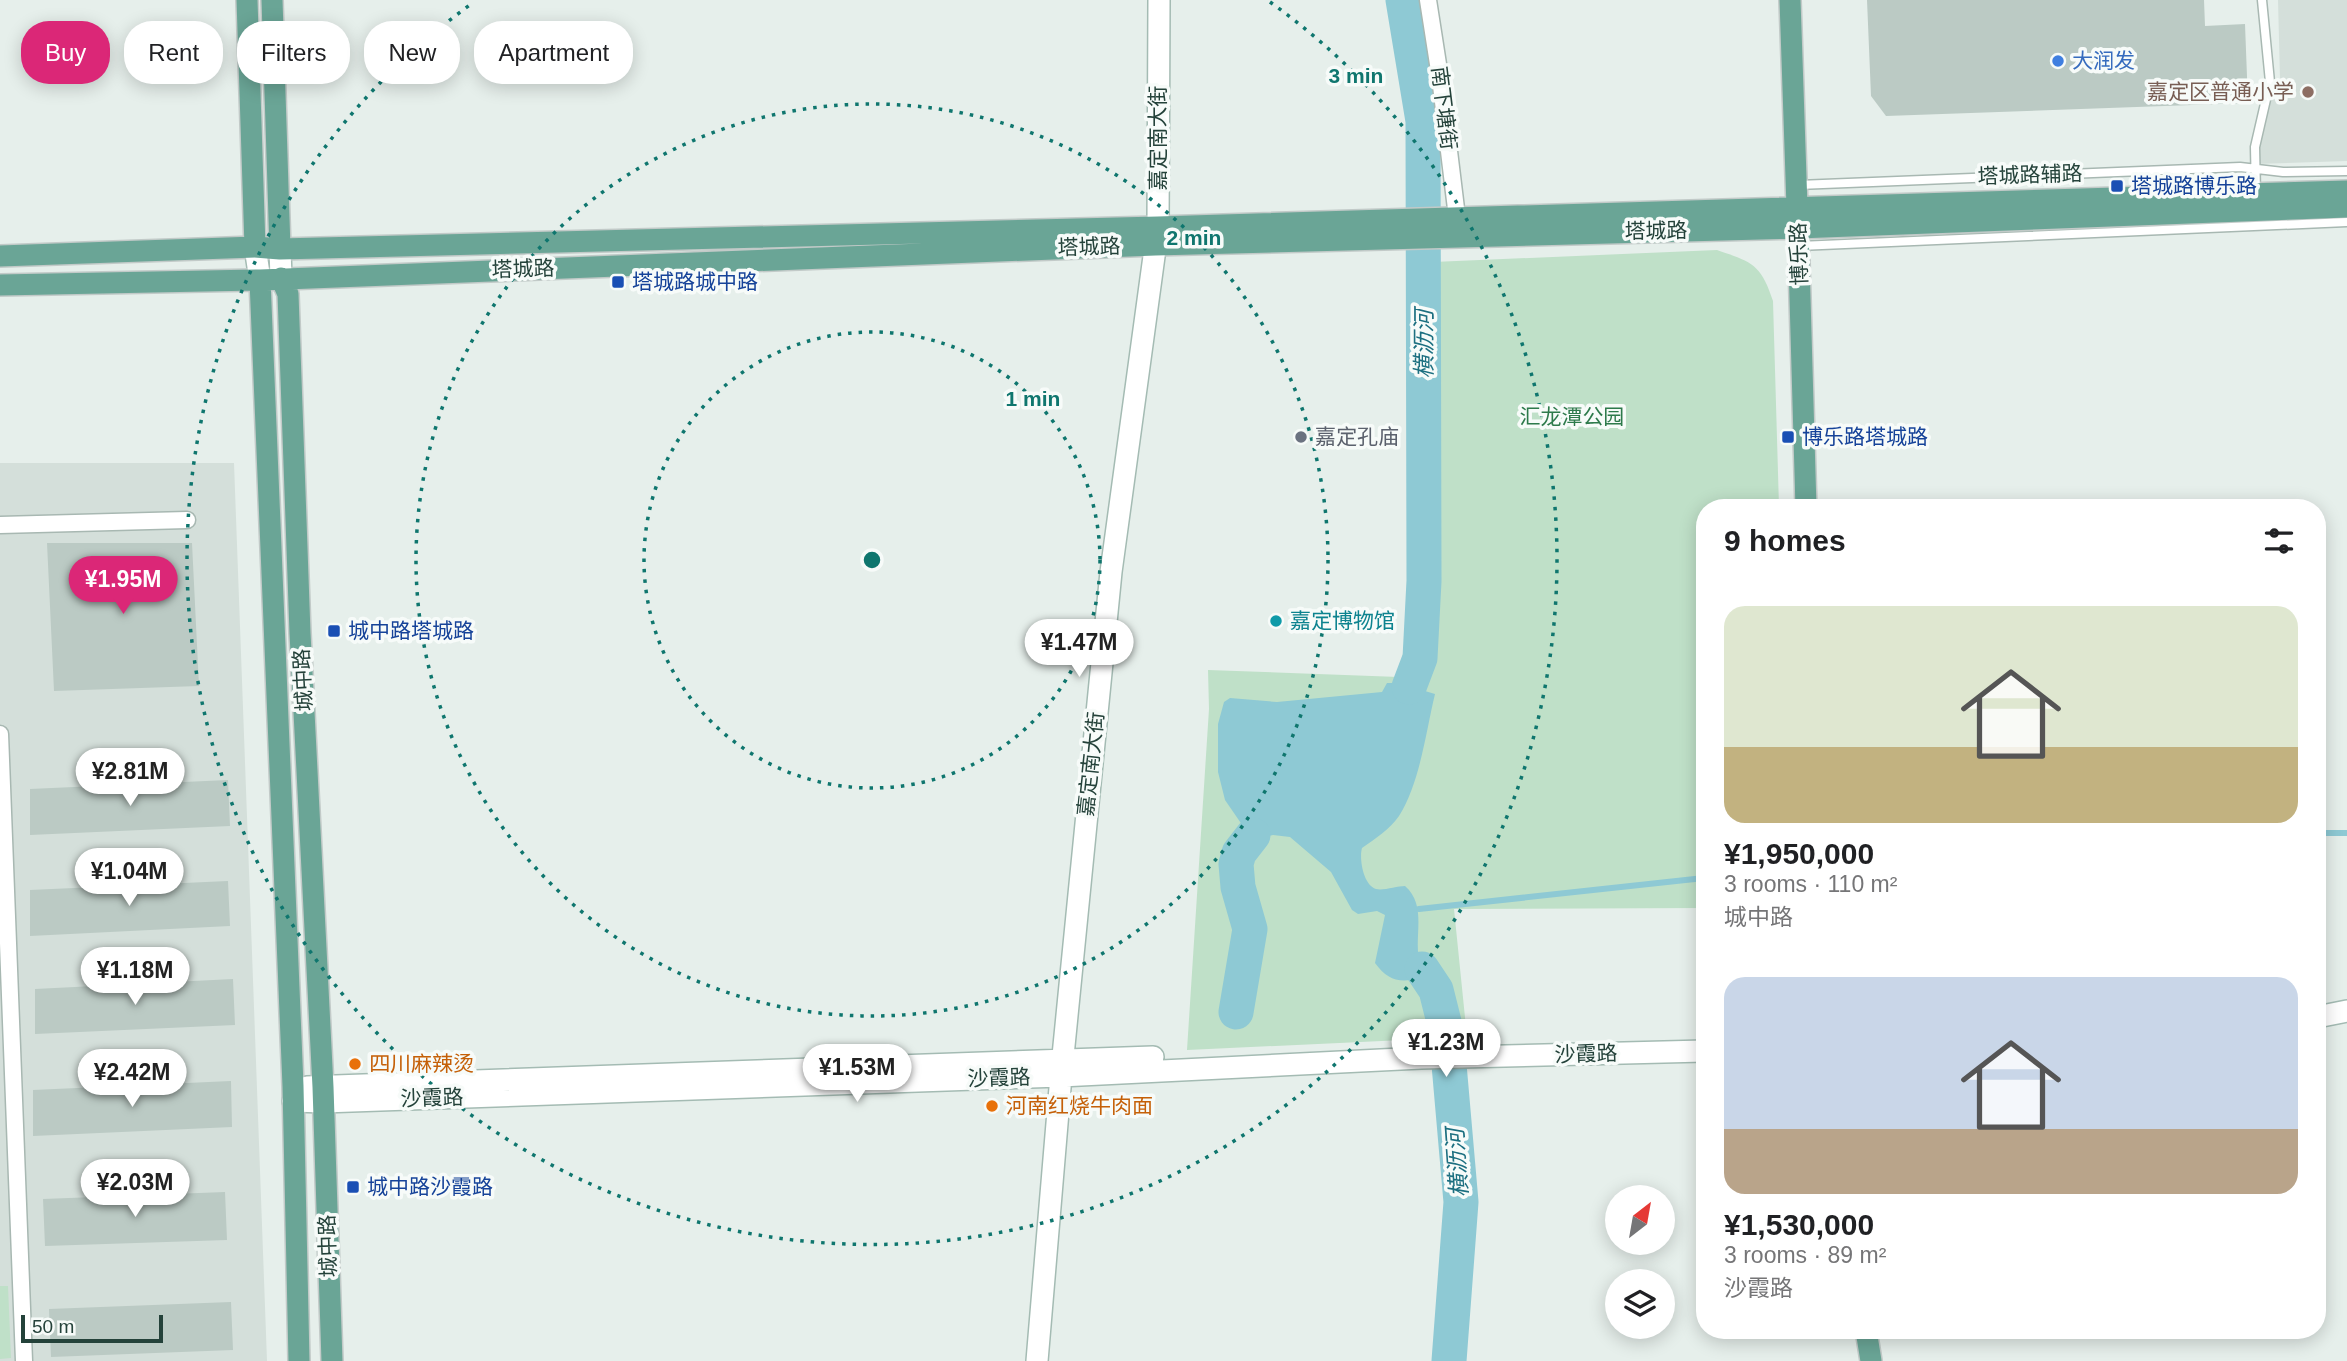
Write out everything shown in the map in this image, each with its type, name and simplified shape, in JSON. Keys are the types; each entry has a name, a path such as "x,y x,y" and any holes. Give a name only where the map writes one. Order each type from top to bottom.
{"main road":[{"path":"247,0 255,247"},
{"name":"城中路","path":"272,0 280,249"},
{"name":"博乐路","path":"1790,0 1807,499"},
{"name":"塔城路","path":"1798,227 2256,194 2347,191"},
{"name":"塔城路","path":"0,285 271,279 1448,224 1798,227 2347,207"},
{"name":"塔城路","path":"0,256 255,247 280,249 1156,236"},
{"name":"城中路","path":"271,279 299,1361"},
{"name":"城中路","path":"271,279 288,294 332,1361"},
{"path":"1867,1339 1871,1361"}],"street":[{"name":"嘉定南大街","path":"1037,1361 1062,1068 1111,572 1156,236 1159,0"},
{"name":"南下塘街","path":"1428,0 1440,78 1448,224"},
{"name":"城中路","path":"255,247 271,279"},
{"name":"城中路","path":"271,279 280,249"},
{"path":"0,525 187,520"},
{"path":"0,734 24,1361"},
{"path":"2326,1004 2347,1000"},
{"path":"2326,1015 2347,1011"},
{"path":"1062,1068 1696,1042"},
{"name":"沙霞路","path":"293,1094 1062,1068 1696,1051"}],"lane":[{"path":"2256,194 2255,147 2270,82 2262,0"},
{"name":"塔城路辅路","path":"1796,185 2213,168 2283,173 2347,171"},
{"path":"1798,227 2347,222"}],"shaded area":[{"name":"嘉定区普通小学","path":"2278,0 2347,0 2347,161 2255,164 2270,82 2280,79"},
{"path":"0,463 234,463 267,1361 0,1361"}],"green space":[{"name":"汇龙潭公园","path":"1717,250 1754,266 1769,289 1773,301 1779,499 1696,499 1696,908 1454,909 1467,1037 1187,1050 1209,709 1208,670 1399,677 1411,606 1410,263"},
{"path":"0,1286 8,1286 11,1358 0,1359"}],"water":[{"path":"1387,683 1398,683 1435,694 1417,773 1406,803 1395,821 1362,848 1361,852 1363,871 1372,886 1379,889 1405,886 1417,904 1418,948 1422,969 1417,979 1410,980 1393,978 1375,963 1385,915 1377,911 1358,914 1352,910 1331,872 1290,837 1273,835 1259,838 1247,832 1225,800 1218,772 1218,724 1224,702 1230,698 1277,702 1382,692"}],"building":[{"name":"大润发","path":"1867,0 2204,0 2205,26 2245,24 2248,103 1886,116 1871,96"},
{"path":"47,543 192,543 199,686 54,691"},
{"path":"228,780 230,826 30,835 30,789"},
{"path":"228,881 230,926 30,936 30,890"},
{"path":"233,979 235,1025 35,1034 35,989"},
{"path":"231,1081 232,1127 33,1136 33,1090"},
{"path":"225,1192 227,1240 45,1246 43,1199"},
{"path":"231,1302 233,1350 51,1357 49,1309"}],"waterway":[{"name":"横沥河","path":"1403,0 1423,121 1424,581 1420,658 1409,687"},
{"path":"2326,833 2347,833"},
{"path":"1236,1012 1250,929 1238,887 1236,864 1239,853 1253,835"},
{"path":"1419,909 1696,879"},
{"name":"横沥河","path":"1422,969 1436,990 1446,1030 1461,1202 1449,1361"}],"place":[{"name":"大润发","path":"2058,61"},
{"name":"嘉定区普通小学","path":"2308,92"},
{"name":"塔城路博乐路","path":"2117,186"},
{"name":"塔城路城中路","path":"618,282"},
{"name":"嘉定孔庙","path":"1301,437"},
{"name":"博乐路塔城路","path":"1788,437"},
{"name":"嘉定博物馆","path":"1276,621"},
{"name":"城中路塔城路","path":"334,631"},
{"name":"四川麻辣烫","path":"355,1064"},
{"name":"河南红烧牛肉面","path":"992,1106"},
{"name":"城中路沙霞路","path":"353,1187"}]}
